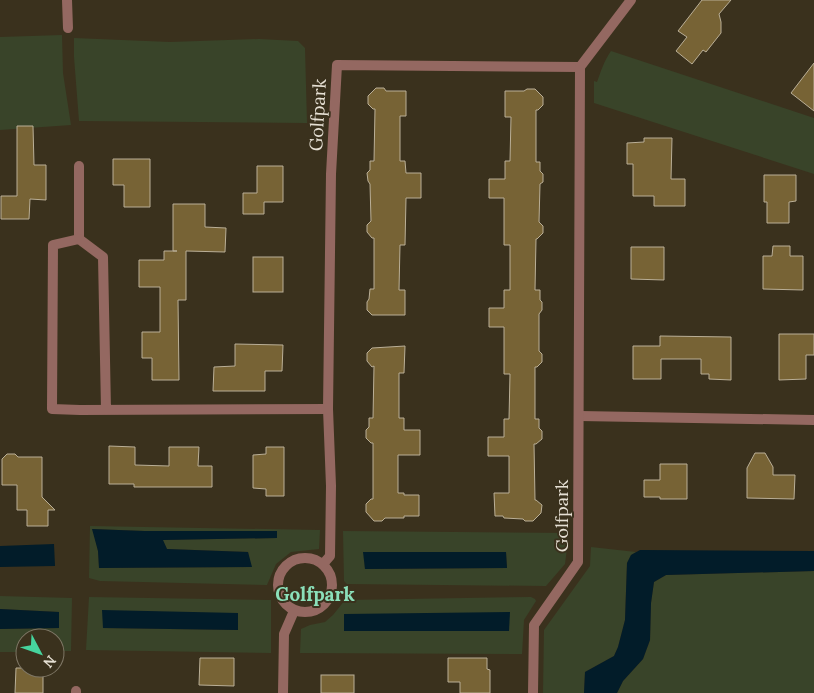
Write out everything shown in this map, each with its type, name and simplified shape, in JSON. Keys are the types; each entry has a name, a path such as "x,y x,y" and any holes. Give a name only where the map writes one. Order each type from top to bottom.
{"street":[{"path":"68,0 68,28"},
{"path":"580,67 631,0"},
{"name":"Golfpark","path":"323,564 330,556 331,486 328,409 331,174 337,65 580,67 578,562 534,625 533,693"},
{"path":"79,166 79,239"},
{"path":"79,239 102,257 106,410"},
{"path":"79,239 53,245 52,409 328,409"},
{"path":"580,416 814,420"},
{"path":"308,558 323,564 330,573 333,586 327,602 312,612 294,610 286,605 280,596 278,586 281,571 293,560 308,558"},
{"path":"283,693 284,634 294,610"}],"green space":[{"path":"62,35 63,73 71,125 0,130 0,37"},
{"path":"74,38 170,42 259,39 298,41 305,48 307,123 79,121"},
{"path":"611,51 814,118 814,174 594,103 594,81 597,82"},
{"path":"90,526 320,530 319,549 291,552 276,564 267,585 100,581 89,578","holes":["93,529 276,531 277,538 162,540 167,549 248,552 251,567 99,568 98,551"]},
{"path":"343,531 569,533 565,564 546,586 347,584 344,581","holes":["364,552 506,553 507,568 365,569"]},
{"path":"591,547 636,552 631,555 627,563 625,620 618,647 614,656 585,672 584,693 543,693 544,630 590,566"},
{"path":"814,571 814,693 617,693 623,681 643,659 650,640 651,603 654,582 666,575"},
{"path":"0,596 72,598 71,651 65,651 65,628 59,628 59,612 0,609"},
{"path":"89,597 271,600 271,653 86,650","holes":["238,613 237,630 103,628"]},
{"path":"531,597 536,601 524,620 522,654 300,653 301,629 325,622 345,600"},
{"path":"0,629 15,629 15,652 0,652"}],"water":[{"path":"92,529 277,531 277,538 163,540 167,549 248,552 252,567 99,568 98,551"},
{"path":"54,544 55,566 0,567 0,546"},
{"path":"640,550 814,551 814,571 666,575 654,582 651,603 650,640 643,659 623,681 617,693 584,693 585,672 614,656 618,647 625,620 627,563 631,555"},
{"path":"363,552 506,552 507,568 365,569"},
{"path":"0,609 59,612 59,628 0,629"},
{"path":"102,610 238,613 238,630 103,628"},
{"path":"510,612 509,631 344,631 344,614"}],"building":[{"path":"702,0 731,0 719,14 721,33 706,52 703,50 692,64 676,51 687,37 678,31"},
{"path":"814,63 814,111 791,93"},
{"path":"376,88 384,88 386,91 406,91 406,116 400,116 400,161 405,161 406,173 421,173 421,198 406,198 405,245 400,245 399,290 405,290 405,315 372,315 367,310 370,289 374,289 374,238 367,232 367,225 371,221 370,184 367,173 370,170 370,161 374,161 375,109 368,104 368,96"},
{"path":"535,89 543,97 543,105 536,110 536,162 540,162 540,171 543,174 543,182 540,184 539,222 543,226 543,233 536,239 535,290 540,290 540,300 542,302 542,310 539,314 539,351 542,354 542,362 535,367 535,419 539,419 542,439 534,444 535,500 542,505 541,513 533,521 495,516 494,493 509,493 509,456 488,456 488,437 504,437 504,419 509,419 510,374 504,374 504,327 489,327 489,308 504,308 504,290 510,290 510,245 504,245 504,198 489,198 489,179 505,179 505,161 510,161 511,117 505,117 505,91 524,91"},
{"path":"17,126 33,126 34,165 46,165 46,200 30,199 29,219 1,219 1,196 17,196"},
{"path":"644,138 672,138 671,179 685,179 685,206 654,206 654,196 633,196 633,164 627,164 627,143 644,142"},
{"path":"113,159 150,159 150,207 124,207 124,185 113,185"},
{"path":"257,166 283,166 283,202 264,202 264,214 243,214 243,193 257,193"},
{"path":"764,175 796,175 796,201 789,202 789,223 767,223 767,202 764,202"},
{"path":"173,204 205,204 205,227 226,228 225,252 186,251 186,300 178,300 179,380 152,380 152,358 142,358 142,332 160,332 160,287 139,287 139,260 164,260 164,251 173,251"},
{"path":"773,246 790,246 790,256 803,256 803,290 763,289 763,256 772,256"},
{"path":"631,247 664,247 664,280 631,279"},
{"path":"253,257 283,257 283,292 253,292"},
{"path":"779,334 814,334 814,355 806,355 806,379 779,380"},
{"path":"660,336 731,337 731,380 709,379 709,374 701,374 701,359 661,359 661,379 633,379 633,346 660,346"},
{"path":"235,344 283,345 282,371 265,371 265,391 213,391 214,367 235,366"},
{"path":"405,346 404,373 399,373 399,418 404,418 404,430 420,430 420,455 398,455 398,493 419,495 419,516 385,518 382,521 374,521 366,512 366,504 373,499 373,443 366,438 366,430 369,427 369,418 373,418 374,366 372,367 367,361 367,353 372,348"},
{"path":"109,446 135,447 135,465 169,466 169,447 199,447 198,466 212,466 212,487 134,487 134,484 109,484"},
{"path":"266,447 284,447 284,496 266,496 266,489 253,488 253,455 266,454"},
{"path":"755,453 765,453 773,467 773,475 795,475 794,499 747,498 747,468"},
{"path":"7,454 15,454 18,457 42,457 42,497 55,510 48,510 48,526 27,526 27,510 17,510 17,485 2,485 2,459"},
{"path":"660,464 687,464 687,499 644,497 644,480 660,480"},
{"path":"200,658 234,658 234,686 199,685"},
{"path":"448,658 487,658 487,669 490,670 490,693 460,693 460,682 448,682"},
{"path":"321,675 354,675 354,693 321,693"},
{"path":"16,678 43,678 43,693 15,693"}],"district":[{"name":"Golfpark","path":"315,594"}]}
